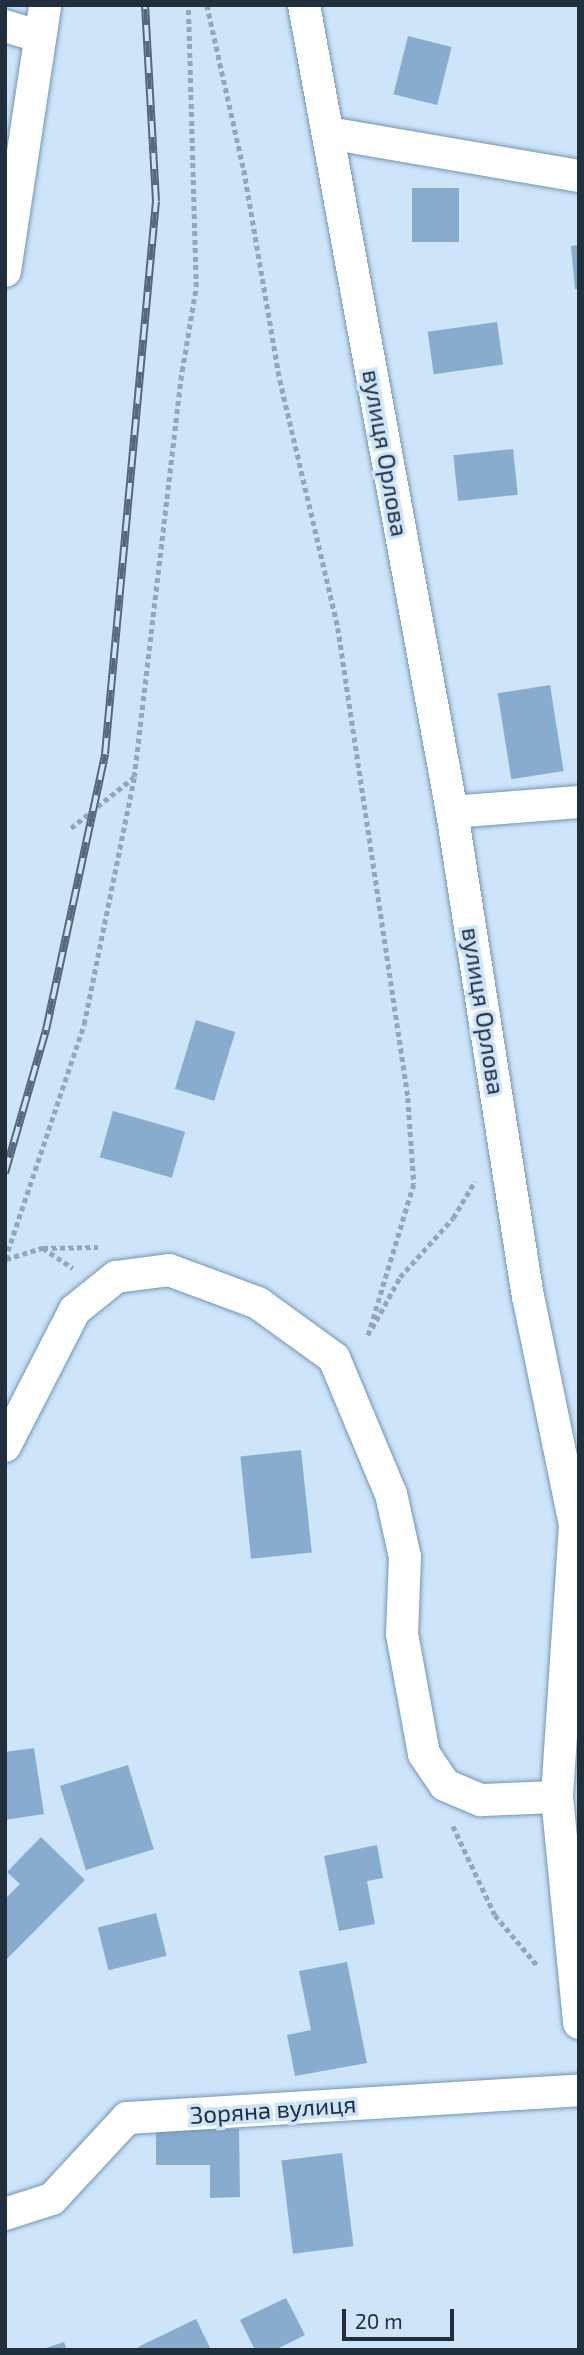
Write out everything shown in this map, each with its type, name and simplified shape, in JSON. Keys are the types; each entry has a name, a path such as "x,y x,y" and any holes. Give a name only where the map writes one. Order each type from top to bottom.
{"street":[{"path":"5,271 45,5"},
{"name":"вулиця Орлова","path":"304,5 452,812 528,1296 577,1525 557,1797 578,2017"},
{"path":"5,26 40,37"},
{"path":"328,133 579,176"},
{"path":"452,812 579,802"},
{"path":"5,1446 75,1310 116,1277 169,1270 258,1303 334,1357 391,1494 405,1557 402,1634 424,1754 445,1785 481,1800 557,1797"},
{"name":"Зоряна вулиця","path":"5,2214 52,2199 127,2118 579,2090"}],"path":[{"path":"5,1259 84,1024 134,777 182,371 196,287 188,5"},
{"path":"207,5 244,170 280,380 338,628 408,1098 414,1184 368,1336"},
{"path":"71,828 134,777"},
{"path":"334,1357 368,1336 400,1277 453,1218 503,1131"},
{"path":"5,1259 43,1248 73,1268 75,1310"},
{"path":"447,1812 495,1915 543,1973"}],"building":[{"path":"408,36 452,47 437,105 393,94"},
{"path":"412,188 459,188 459,242 412,242"},
{"path":"579,245 579,289 575,289 571,246"},
{"path":"497,322 503,365 434,374 428,332"},
{"path":"513,449 518,495 458,501 453,455"},
{"path":"550,685 564,771 511,779 498,693"},
{"path":"196,1020 235,1032 214,1101 175,1089"},
{"path":"113,1111 185,1132 172,1178 100,1157"},
{"path":"301,1450 312,1552 251,1559 240,1456"},
{"path":"34,1748 44,1814 5,1820 5,1752"},
{"path":"128,1765 154,1849 86,1870 60,1786"},
{"path":"41,1837 85,1880 5,1961 5,1899 20,1884 7,1872"},
{"path":"377,1845 383,1878 367,1881 375,1924 339,1931 324,1856"},
{"path":"156,1913 167,1956 108,1970 98,1928"},
{"path":"347,1962 367,2063 295,2076 287,2035 311,2030 299,1971"},
{"path":"239,2129 240,2197 210,2198 210,2165 156,2165 156,2130"},
{"path":"342,2153 353,2246 293,2254 281,2160"},
{"path":"286,2298 305,2335 275,2350 255,2350 240,2320"},
{"path":"196,2319 211,2350 140,2350 138,2347"},
{"path":"64,2342 67,2350 43,2350 43,2349"}],"railway":[{"path":"5,1173 46,1030 105,754 156,201 145,5"}]}
